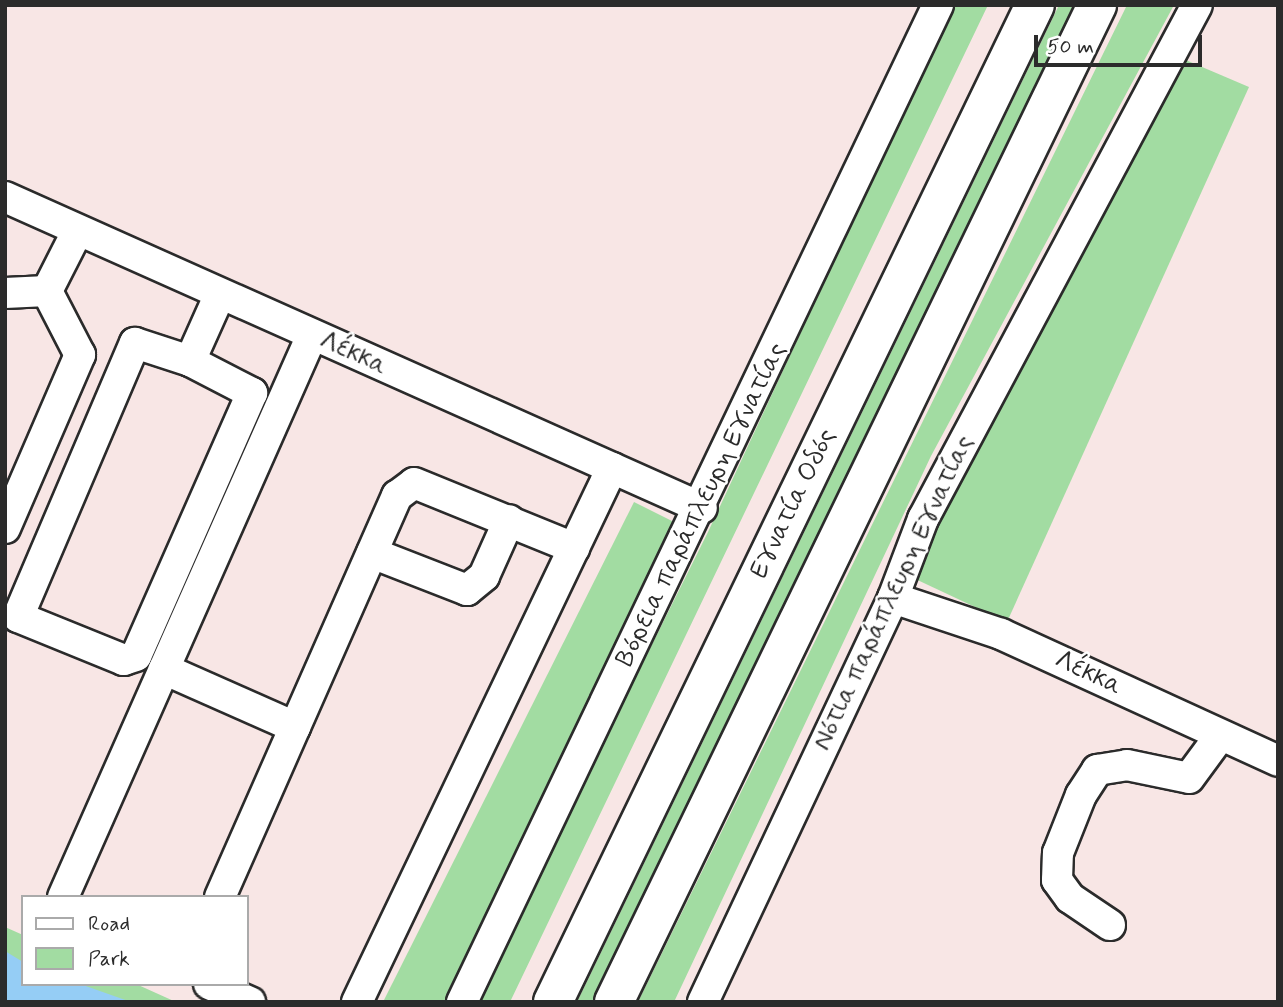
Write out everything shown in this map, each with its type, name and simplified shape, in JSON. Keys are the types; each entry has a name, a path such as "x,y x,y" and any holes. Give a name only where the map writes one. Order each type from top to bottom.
{"highway":[{"name":"Εγνατία Οδός","path":"553,1002 1035,5"},
{"name":"Εγνατία Οδός","path":"614,1002 1097,5"}],"street":[{"name":"Βόρεια παράπλευρη Εγνατίας","path":"462,1002 702,508 938,5"},
{"name":"Νότια παράπλευρη Εγνατίας","path":"702,1002 893,598 923,519 1197,5"},
{"name":"Λέκκα","path":"5,197 702,508"},
{"path":"47,291 78,230"},
{"path":"5,293 47,291"},
{"path":"5,528 80,355 47,291"},
{"path":"190,360 220,294"},
{"path":"64,895 312,335"},
{"path":"135,343 190,360 247,387 250,400 136,656 124,660 18,617 135,343"},
{"path":"357,1002 612,468"},
{"path":"221,895 397,496 414,482 574,548"},
{"path":"372,553 467,590 484,576 509,520"},
{"name":"Λέκκα","path":"893,598 1001,634 1278,761"},
{"path":"164,669 295,727"},
{"path":"1110,925 1070,898 1057,880 1058,853 1081,795 1097,770 1107,768 1127,765 1189,778 1220,736"},
{"path":"214,986 250,1002"}],"shaded area":[{"path":"5,5 1278,5 1278,1002 5,1002"}],"green space":[{"path":"953,5 988,5 510,1002 474,1002 708,532"},
{"path":"1059,5 1076,5 593,1002 577,1002"},
{"path":"1127,5 1174,5 931,456 674,1002 638,1002"},
{"path":"1181,58 1249,87 1007,622 911,577"},
{"path":"634,502 684,527 453,1002 383,1002"},
{"path":"5,927 21,934 21,986 140,986 176,1002 5,1002"}],"water":[{"path":"5,951 21,961 21,986 86,986 131,1002 5,1002"}]}
